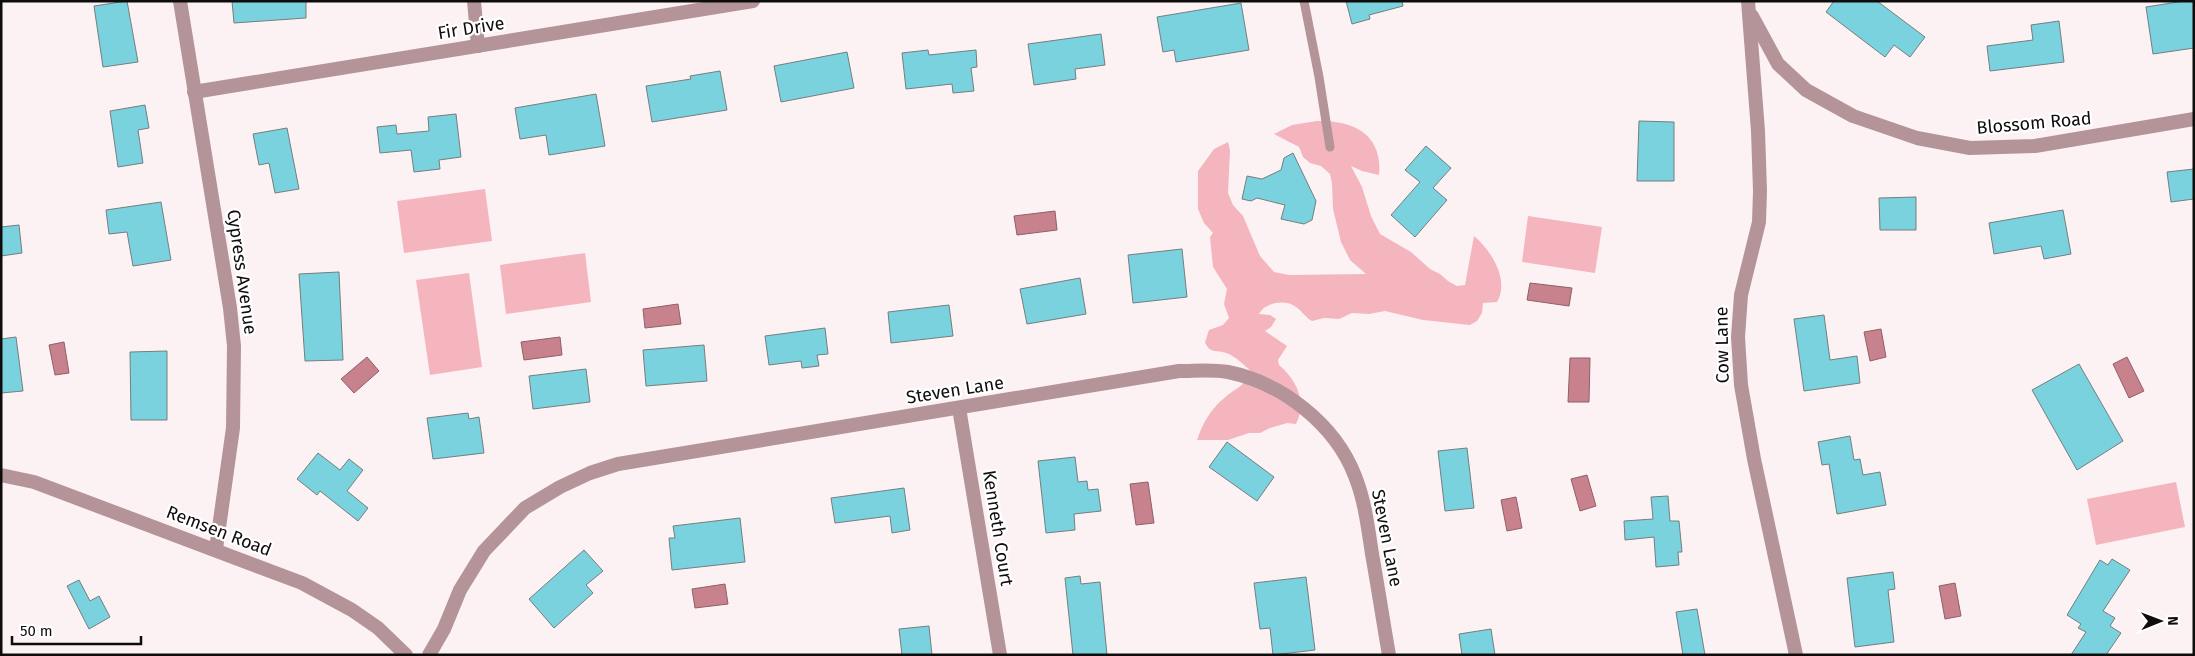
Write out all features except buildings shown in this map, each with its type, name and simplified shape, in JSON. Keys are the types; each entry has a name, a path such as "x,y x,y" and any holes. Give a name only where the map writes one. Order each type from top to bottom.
{"street":[{"name":"Cypress Avenue","path":"180,1 230,308 234,346 233,428 216,549"},
{"path":"474,1 478,46"},
{"name":"Fir Drive","path":"194,92 753,1"},
{"name":"Blossom Road","path":"1749,6 1778,64 1806,90 1853,116 1917,138 1970,148 2035,146 2194,119"},
{"name":"Cow Lane","path":"1749,6 1760,191 1759,222 1740,295 1738,336 1740,376 1754,459 1796,655"},
{"name":"Steven Lane","path":"429,655 444,629 460,590 484,551 525,508 560,487 590,473 618,464 1179,371 1209,370 1228,372 1260,382 1285,395 1304,408 1334,438 1355,475 1366,512 1389,655"},
{"name":"Kenneth Court","path":"959,408 1000,655"},
{"name":"Remsen Road","path":"1,475 34,482 302,582 352,610 378,628 406,655"}],"lane":[{"path":"1304,1 1330,147"}],"shaded area":[{"path":"1317,121 1342,123 1363,132 1371,140 1379,161 1379,175 1351,166 1362,187 1371,216 1380,234 1411,252 1430,269 1457,286 1465,285 1474,236 1487,249 1497,266 1501,284 1497,302 1483,303 1482,313 1477,321 1470,325 1423,320 1385,311 1369,314 1352,313 1339,319 1324,318 1312,321 1292,305 1287,303 1271,304 1259,314 1270,315 1276,319 1271,327 1265,331 1287,346 1278,360 1279,365 1291,377 1298,392 1301,408 1296,424 1287,423 1260,433 1249,433 1228,440 1197,440 1204,423 1214,408 1242,385 1252,372 1229,354 1209,349 1205,342 1209,330 1223,325 1229,318 1224,304 1227,289 1213,267 1210,237 1213,233 1204,223 1198,209 1198,171 1214,149 1228,142 1230,150 1228,193 1233,205 1243,216 1260,256 1274,272 1289,275 1366,274 1350,260 1341,242 1333,209 1330,174 1321,166 1310,163 1303,157 1299,147 1274,134 1292,125"},
{"path":"485,189 492,241 404,253 397,201"},
{"path":"1055,211 1057,230 1017,235 1014,216"},
{"path":"1528,216 1602,227 1595,273 1522,262"},
{"path":"585,253 591,302 506,314 500,265"},
{"path":"469,273 482,367 430,375 416,280"},
{"path":"1530,283 1572,288 1569,306 1527,300"},
{"path":"678,304 681,324 645,328 643,309"},
{"path":"1881,329 1886,357 1870,361 1864,332"},
{"path":"560,337 562,355 524,360 521,342"},
{"path":"64,342 69,373 55,375 49,345"},
{"path":"367,357 379,371 354,393 341,379"},
{"path":"2127,357 2144,391 2129,398 2113,364"},
{"path":"1570,358 1590,358 1589,402 1568,402"},
{"path":"1587,475 1596,506 1580,511 1571,479"},
{"path":"1148,482 1154,523 1136,525 1130,484"},
{"path":"2176,482 2185,527 2096,545 2087,499"},
{"path":"1516,497 1522,528 1507,531 1501,500"},
{"path":"1955,583 1961,616 1945,619 1939,586"},
{"path":"725,584 728,604 695,608 692,589"}]}
